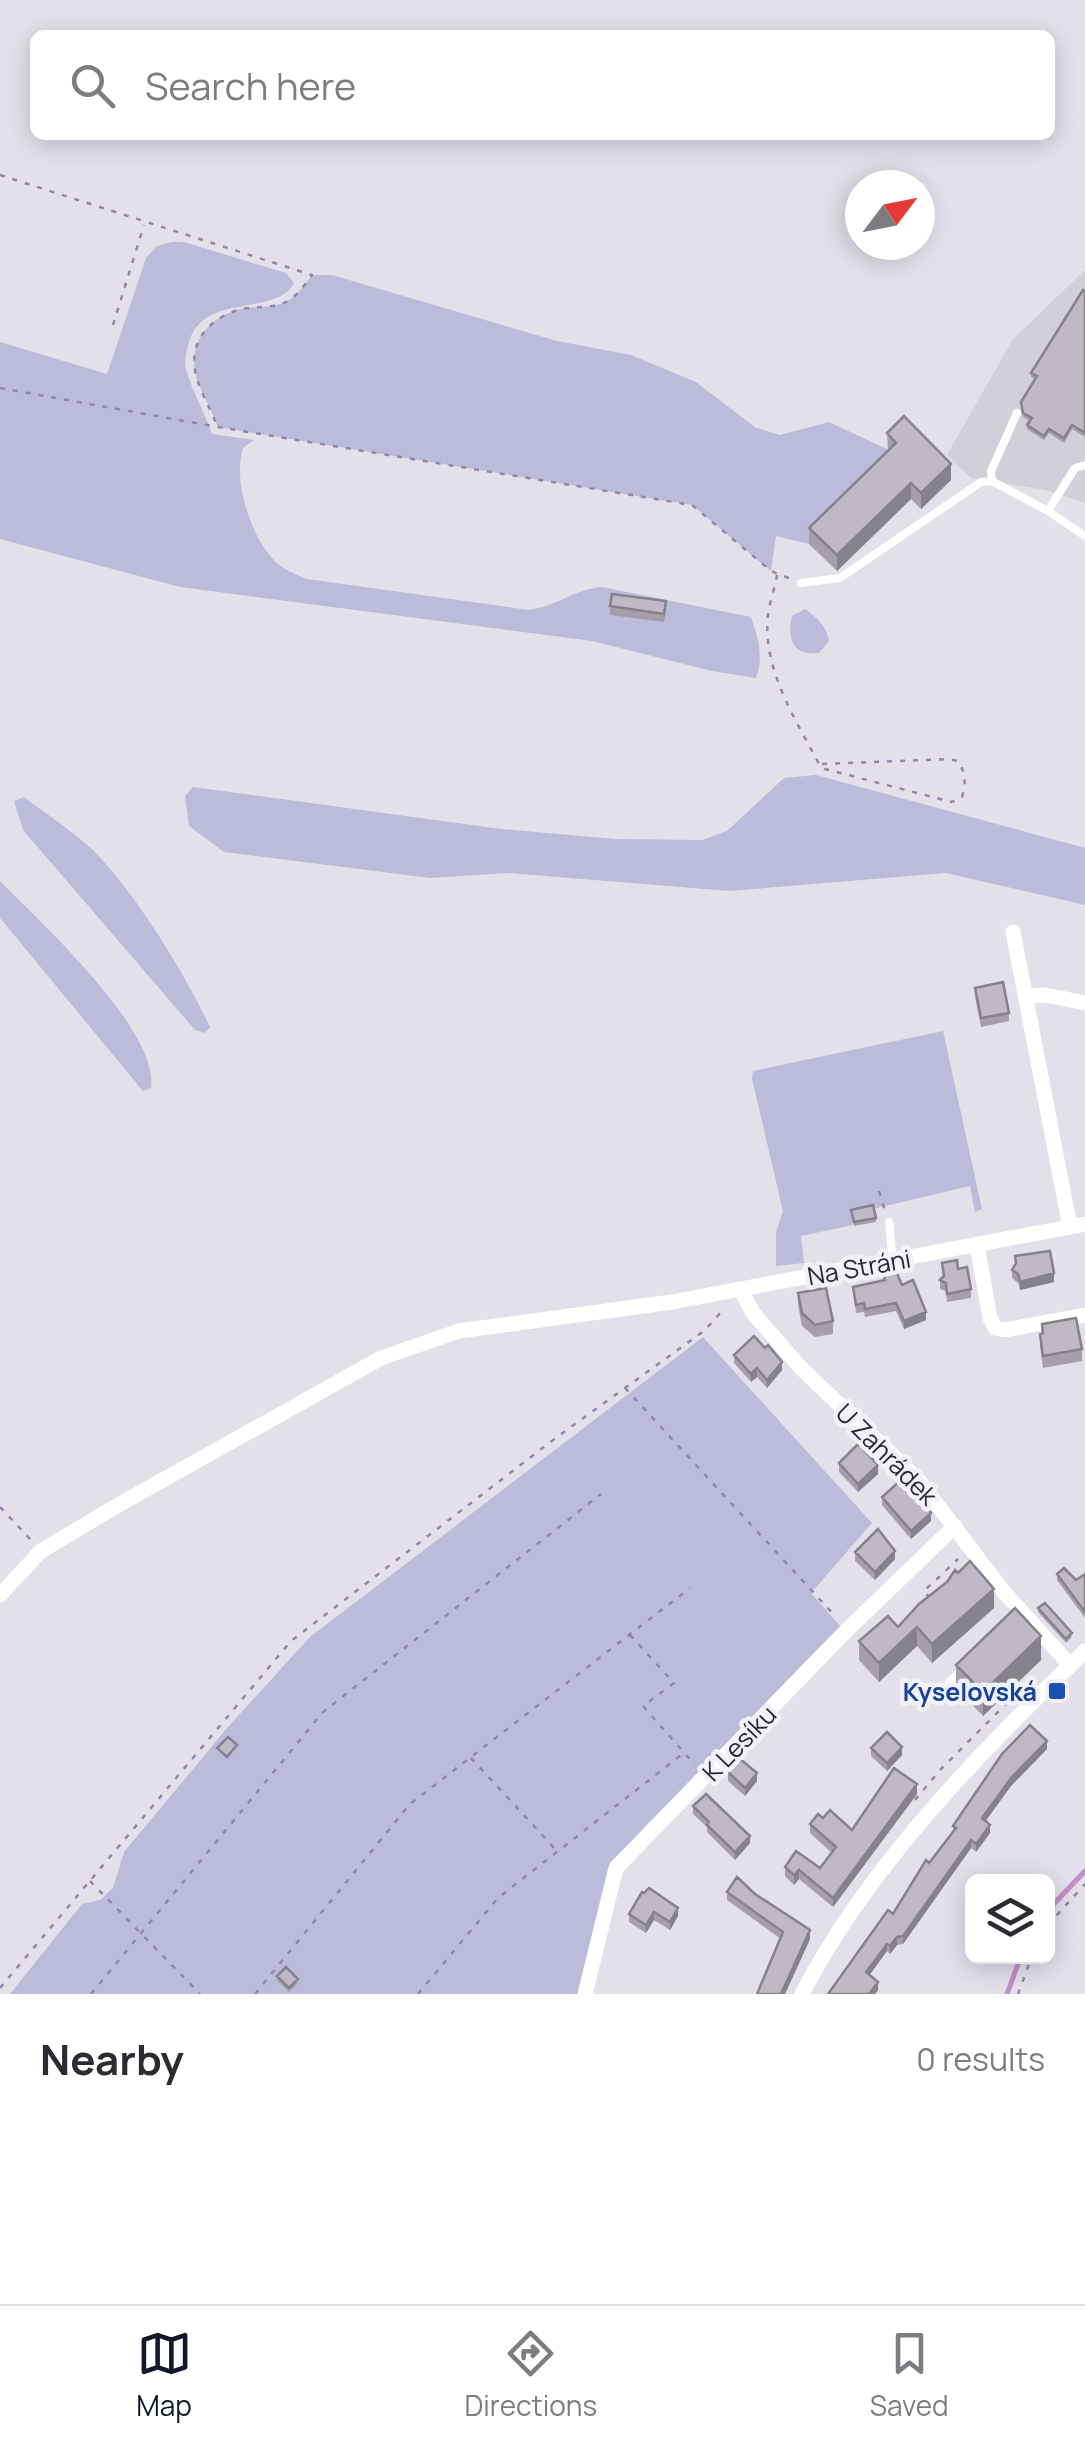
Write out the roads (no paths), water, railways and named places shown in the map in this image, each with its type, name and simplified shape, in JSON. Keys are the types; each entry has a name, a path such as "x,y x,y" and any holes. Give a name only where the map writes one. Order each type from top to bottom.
{"street":[{"path":"1013,932 1078,1226"},
{"path":"1025,996 1045,995 1085,1004"},
{"name":"Na Stráni","path":"0,1595 41,1551 381,1358 459,1331 737,1291 1078,1226"},
{"path":"976,1245 995,1328 1002,1331 1085,1316"},
{"name":"U Zahrádek","path":"737,1291 801,1368 907,1468 955,1526 1017,1620 1070,1665"},
{"name":"K Lesíku","path":"585,1994 616,1868 848,1629 955,1526"},
{"path":"802,1994 848,1918 929,1812 989,1744 1060,1682 1085,1650"}],"lane":[{"path":"992,481 992,471 1017,413"},
{"path":"1048,511 1075,468 1085,465"},
{"path":"801,583 840,578 982,482 992,481 1085,536"},
{"path":"888,1222 894,1262"},
{"path":"949,1682 974,1660"}],"waterway":[{"path":"1055,1903 1085,1871"},
{"path":"1007,1994 1018,1964"}],"place":[{"name":"Kyselovská","path":"1057,1691"}]}
